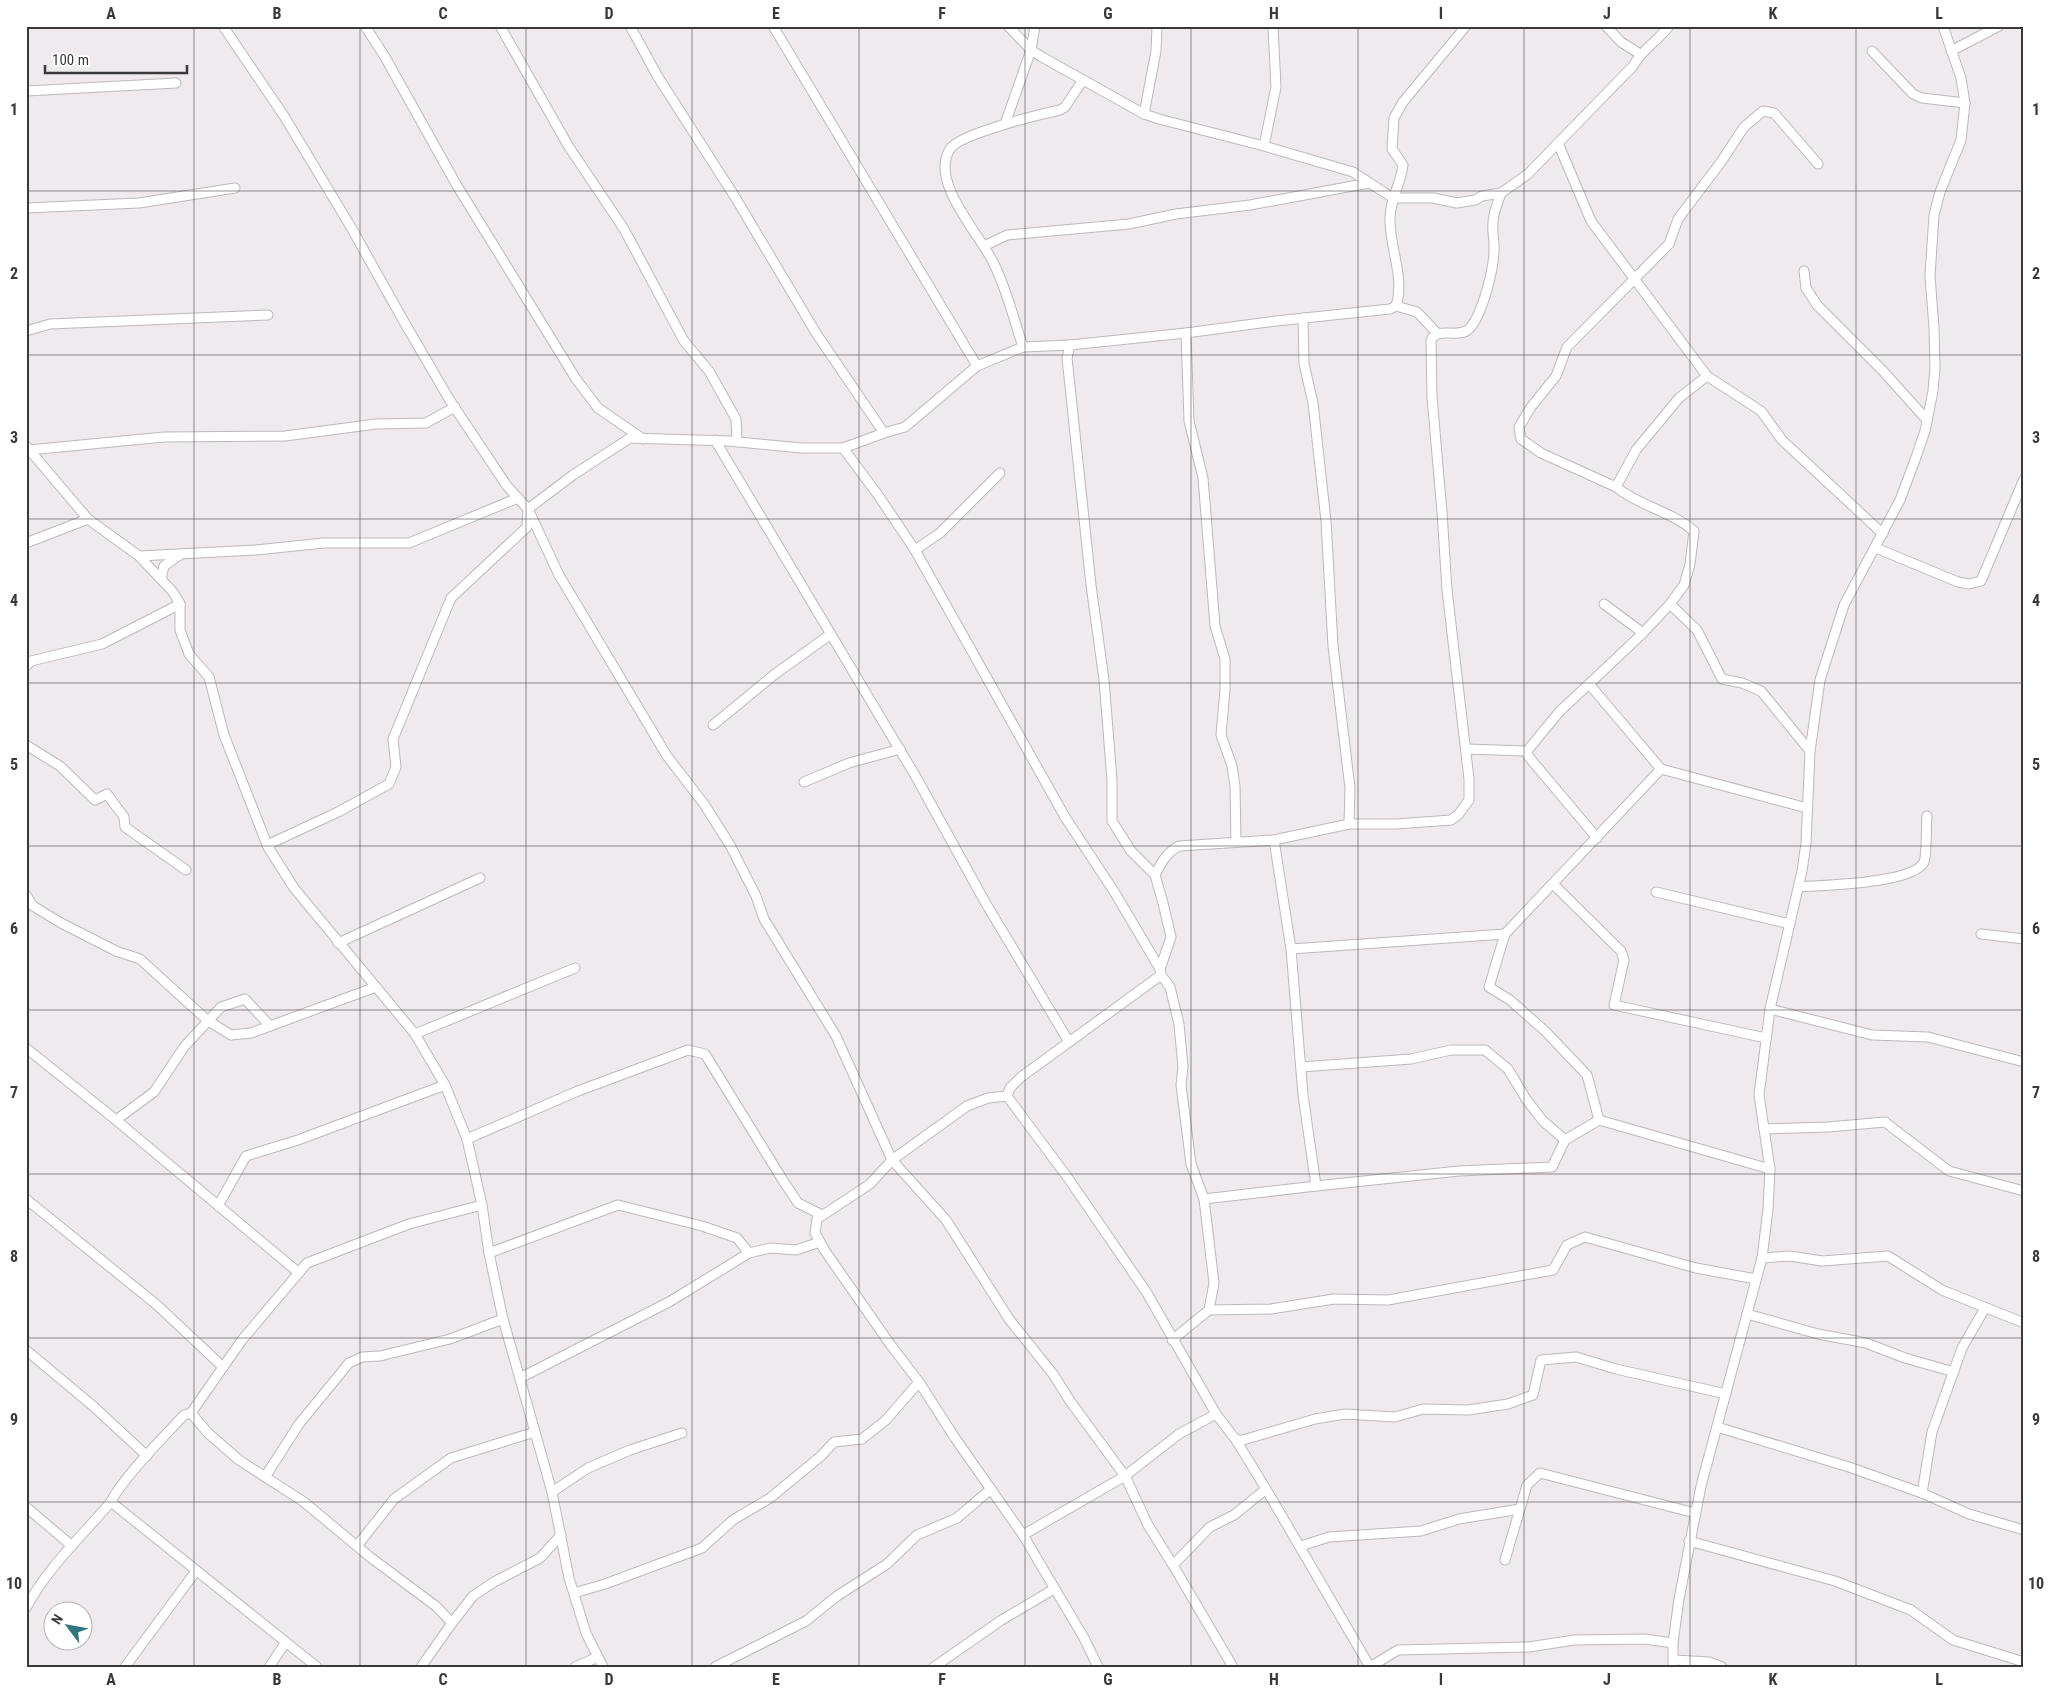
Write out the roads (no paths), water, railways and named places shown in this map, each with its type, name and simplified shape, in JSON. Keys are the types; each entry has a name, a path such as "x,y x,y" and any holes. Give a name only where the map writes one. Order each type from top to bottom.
{"street":[{"path":"223,26 284,116 352,229 455,408 507,486 528,509 559,575 667,756 704,804 730,846 756,896 764,919 836,1036 892,1160 946,1220 1009,1319 1054,1374 1070,1401 1125,1476 1148,1525 1233,1667"},
{"path":"366,26 456,184 576,379 598,408 645,440"},
{"path":"500,26 569,146 624,229 684,341 709,371 736,419 737,442"},
{"path":"630,26 658,77 735,197 816,333 884,433"},
{"path":"773,26 977,366"},
{"path":"1008,26 1031,50 1144,114 1353,172 1393,198 1433,198 1457,203 1501,193 1528,174 1633,66 1640,54 1663,35 1670,26"},
{"path":"1005,124 1031,50 1035,26"},
{"path":"1144,114 1156,51 1157,26"},
{"path":"1264,146 1276,87 1273,26"},
{"path":"1396,306 1398,287 1390,220 1393,198 1401,178 1403,165 1392,149 1394,118 1403,102 1466,26"},
{"path":"1606,26 1621,42 1640,54"},
{"path":"1722,1667 1709,1662 1674,1663 1673,1643 1695,1513 1762,1258 1768,1209 1770,1169 1759,1095 1770,1009 1798,887 1806,842 1810,751 1821,674 1844,605 1900,500 1927,420 1935,368 1930,276 1934,215 1940,192 1961,140 1965,103 1961,78 1943,26"},
{"path":"1951,52 1999,26"},
{"path":"1872,51 1913,94 1922,98 1965,103"},
{"path":"1023,347 995,266 952,196 943,169 950,147 962,139 1005,124 1060,110 1065,107 1083,80"},
{"path":"26,91 176,83"},
{"path":"1527,751 1560,711 1643,633 1670,604 1684,585 1690,564 1694,531 1657,508 1626,496 1616,487 1540,454 1521,439 1519,427 1531,407 1556,376 1567,347 1669,244 1678,219 1721,162 1744,127 1763,111 1770,111 1818,164"},
{"path":"1558,143 1591,221 1708,376 1761,411 1782,440 1883,534"},
{"path":"984,246 1007,235 1129,224 1176,214 1250,205 1370,183"},
{"path":"26,208 140,203 235,188"},
{"path":"1154,875 1163,859 1170,851 1179,846 1274,840 1349,824 1396,824 1450,820 1458,815 1469,800 1466,749 1447,590 1432,398 1431,340 1437,333 1463,332 1469,329 1486,296 1495,247 1493,222 1501,193"},
{"path":"1804,271 1806,288 1817,305 1883,371 1927,420"},
{"path":"267,845 338,812 390,784 396,767 393,739 451,598 527,527 528,509 573,475 630,438 645,440 715,440 801,448 843,448 905,427 977,366 1023,347 1070,345 1186,333 1303,318 1390,310 1396,306 1417,312 1437,333"},
{"path":"26,330 50,324 268,315"},
{"path":"1303,318 1304,364 1313,403 1326,520 1333,646 1350,788 1349,824"},
{"path":"1186,333 1189,421 1203,478 1215,626 1225,659 1225,690 1221,735 1232,766 1236,786 1236,842"},
{"path":"1007,1096 1010,1088 1021,1077 1161,972 1171,937 1154,875 1130,850 1112,821 1112,780 1104,680 1091,585 1080,466 1069,387 1067,358 1070,345"},
{"path":"1616,487 1636,450 1679,398 1708,376"},
{"path":"27,448 164,437 285,436 376,424 426,423 455,408"},
{"path":"715,440 900,749 985,902 1069,1042"},
{"path":"27,448 88,519 139,556 173,592"},
{"path":"843,448 915,550 1060,809 1115,893 1170,987 1178,1024 1183,1067 1181,1085 1191,1164 1204,1199 1214,1284 1209,1310"},
{"path":"915,550 940,533 1000,473"},
{"path":"1876,548 1958,582 1976,584 1981,581 2024,479"},
{"path":"139,556 256,550 324,543 409,542 518,498"},
{"path":"26,544 88,519"},
{"path":"181,554 164,566 161,579 173,592 180,604 180,630 189,654 209,677 224,735 267,845 294,888 338,943 416,1034 445,1085 467,1139 482,1204 489,1253 504,1318 522,1377 552,1492 569,1578 586,1633 603,1667"},
{"path":"26,666 31,661 102,644 180,604"},
{"path":"1604,604 1643,633"},
{"path":"1670,604 1697,630 1722,678 1742,683 1761,691 1810,751"},
{"path":"714,725 775,674 831,634"},
{"path":"1589,684 1661,769 1807,808"},
{"path":"26,745 60,766 95,800 107,794 124,817 125,827 186,870"},
{"path":"804,782 849,763 900,749"},
{"path":"1466,749 1527,751"},
{"path":"1527,751 1528,756 1597,838"},
{"path":"1599,1120 1587,1075 1545,1031 1510,1000 1489,987 1505,934 1661,769"},
{"path":"1798,887 1887,880 1918,868 1924,862 1927,816"},
{"path":"1274,840 1291,949 1301,1067 1316,1186"},
{"path":"338,943 480,878"},
{"path":"1553,884 1621,952 1624,960 1614,1005 1766,1038"},
{"path":"1656,892 1790,924"},
{"path":"26,896 33,906 61,923 116,951 140,959 207,1020 231,1035 251,1033 376,987"},
{"path":"1291,949 1505,934"},
{"path":"1981,934 2024,939"},
{"path":"416,1034 575,968"},
{"path":"116,1120 154,1092 184,1047 221,1007 245,999 270,1026"},
{"path":"1770,1009 1872,1035 1928,1037 2024,1062"},
{"path":"26,1048 116,1120 298,1273"},
{"path":"467,1139 578,1091 688,1050 705,1054 798,1203 822,1215"},
{"path":"1301,1067 1401,1060 1451,1050 1485,1050 1508,1069 1526,1099 1543,1121 1565,1140"},
{"path":"218,1206 246,1156 298,1140 445,1085"},
{"path":"1007,1096 988,1098 967,1106 892,1160 870,1184 817,1219 815,1233 845,1282 919,1382 955,1438 1023,1535 1084,1638 1098,1667"},
{"path":"1007,1096 1068,1178 1136,1277 1216,1414 1236,1440 1301,1546 1370,1667 1398,1650 1529,1647 1574,1640 1644,1639 1673,1643"},
{"path":"1204,1199 1459,1171 1552,1167 1565,1140 1599,1120 1770,1169"},
{"path":"1764,1129 1828,1127 1885,1122 1949,1171 2024,1191"},
{"path":"26,1199 157,1305 223,1367"},
{"path":"26,1608 35,1591 111,1502 116,1493 147,1456 184,1415 191,1413 242,1340 307,1262 409,1224 482,1204"},
{"path":"489,1253 618,1205 693,1223 737,1238 749,1253"},
{"path":"1172,1340 1209,1310 1271,1309 1334,1299 1388,1300 1553,1270 1567,1245 1585,1237 1696,1268 1756,1279"},
{"path":"522,1377 669,1302 749,1253 770,1248 796,1250 820,1242"},
{"path":"1762,1258 1790,1256 1822,1261 1888,1256 1942,1290 2024,1322"},
{"path":"1922,1493 1932,1432 1962,1348 1984,1308"},
{"path":"1747,1314 1818,1334 1866,1343 1905,1358 1954,1372"},
{"path":"265,1477 299,1424 349,1363 362,1357 380,1356 450,1339 504,1318"},
{"path":"26,1350 93,1406 147,1456"},
{"path":"1236,1440 1243,1440 1315,1419 1345,1414 1395,1417 1423,1409 1468,1410 1508,1404 1533,1396 1541,1360 1576,1357 1616,1369 1726,1394"},
{"path":"574,1593 605,1584 702,1548 733,1520 770,1498 834,1442 862,1439 886,1420 919,1382"},
{"path":"191,1413 208,1433 239,1460 304,1502 437,1608 452,1623"},
{"path":"1023,1535 1125,1476 1179,1434 1216,1414"},
{"path":"1717,1427 1849,1467 1922,1493 1968,1514 2024,1530"},
{"path":"357,1546 394,1499 450,1458 535,1432"},
{"path":"552,1492 588,1468 630,1450 682,1433"},
{"path":"1504,1560 1527,1485 1540,1473 1695,1513"},
{"path":"715,1667 806,1621 837,1596 887,1564 917,1535 957,1518 991,1489"},
{"path":"1173,1565 1210,1527 1234,1515 1266,1489"},
{"path":"111,1502 317,1667"},
{"path":"26,1507 72,1546"},
{"path":"1301,1546 1329,1537 1421,1531 1458,1518 1520,1509"},
{"path":"421,1667 472,1596 540,1558 561,1535"},
{"path":"1689,1541 1835,1581 1911,1610 1953,1640 2024,1662"},
{"path":"125,1667 196,1571"},
{"path":"934,1667 1000,1621 1054,1589"},
{"path":"269,1667 286,1642"},
{"path":"576,1667 598,1656"}]}
